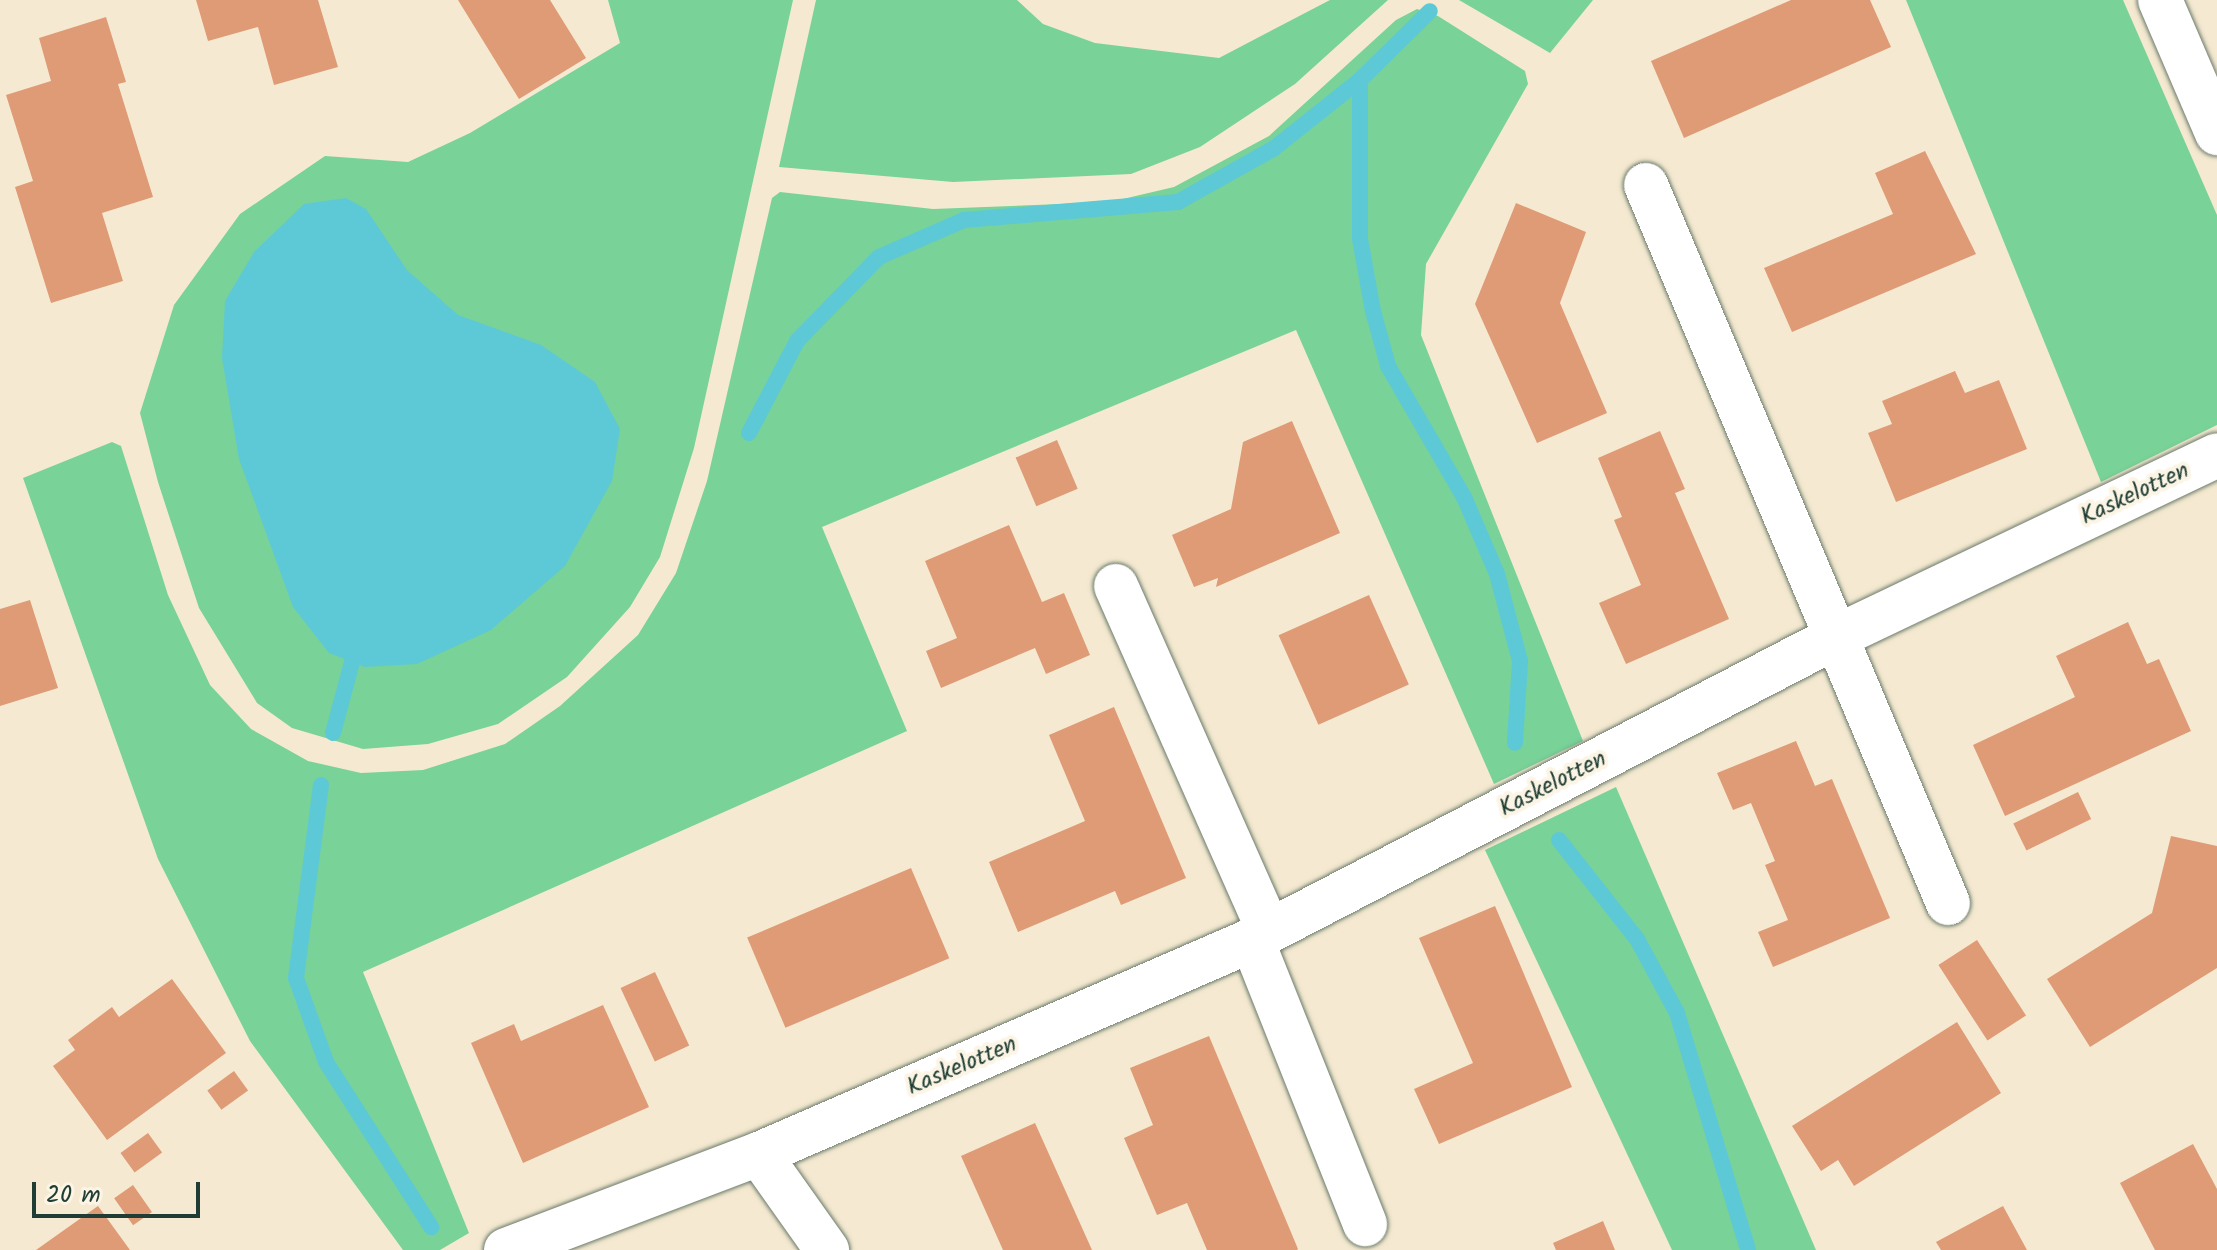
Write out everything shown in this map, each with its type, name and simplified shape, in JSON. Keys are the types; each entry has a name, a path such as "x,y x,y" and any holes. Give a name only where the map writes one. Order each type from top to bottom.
{"street":[{"path":"2160,0 2217,133"},
{"path":"1646,185 1948,903"},
{"name":"Kaskelotten","path":"506,1250 759,1154 1261,935 1836,637 2217,455"},
{"path":"1116,586 1261,935 1365,1224"},
{"path":"759,1154 827,1250"}],"green space":[{"path":"608,0 793,0 694,448 660,557 630,607 567,677 498,724 428,744 363,749 292,728 257,703 199,608 158,482 140,413 174,305 240,214 325,156 408,162 470,133 620,43"},
{"path":"816,0 1017,0 1043,24 1095,43 1219,58 1330,0 1388,0 1295,84 1200,147 1131,174 953,182 779,167"},
{"path":"1459,0 1593,0 1550,53"},
{"path":"1906,0 2123,0 2217,215 2217,425 2101,482"},
{"path":"1417,9 1438,16 1525,71 1528,84 1426,264 1421,335 1583,741 1494,784 1296,330 822,527 907,731 363,972 469,1233 440,1250 403,1250 250,1041 158,859 23,478 112,442 121,446 168,595 210,685 251,729 308,761 361,773 423,770 505,744 560,706 638,635 676,573 707,481 772,198 780,192 933,209 1110,202 1174,187 1269,136 1396,20"},
{"path":"1616,787 1816,1250 1672,1250 1485,850"}],"water":[{"path":"346,198 366,209 407,270 458,315 541,345 595,382 620,429 612,481 565,566 491,630 417,664 365,667 329,653 293,607 239,459 222,358 225,301 254,252 304,204"}],"building":[{"path":"196,0 318,0 338,67 274,85 258,27 208,41"},
{"path":"458,0 550,0 586,58 519,99"},
{"path":"1791,0 1870,0 1891,47 1684,138 1651,61"},
{"path":"106,17 126,82 118,84 153,197 102,213 123,281 51,303 15,187 33,181 6,95 51,81 39,38"},
{"path":"1925,151 1976,254 1792,332 1764,268 1893,214 1875,173"},
{"path":"1516,203 1586,232 1560,303 1607,413 1537,443 1475,304"},
{"path":"1955,371 1965,393 1999,380 2027,449 1896,502 1868,433 1892,424 1882,401"},
{"path":"1292,421 1340,533 1216,587 1218,578 1194,587 1172,535 1231,509 1243,442"},
{"path":"1660,431 1685,489 1675,493 1729,619 1626,664 1599,603 1641,585 1614,520 1622,517 1598,458"},
{"path":"1057,440 1078,489 1036,506 1016,458"},
{"path":"1009,525 1042,602 1064,593 1090,655 1046,674 1035,648 941,688 926,651 957,638 925,561"},
{"path":"1369,595 1409,685 1318,725 1279,635"},
{"path":"30,600 58,688 0,706 0,609"},
{"path":"2128,622 2147,664 2159,659 2191,731 2005,816 1973,745 2075,697 2056,656"},
{"path":"1114,707 1186,878 1121,905 1115,891 1018,932 989,862 1085,821 1049,735"},
{"path":"1796,741 1815,786 1832,779 1890,918 1773,967 1758,932 1788,920 1765,865 1775,861 1751,803 1733,810 1717,773"},
{"path":"2078,792 2091,819 2026,851 2013,824"},
{"path":"2171,836 2217,846 2217,968 2090,1047 2047,979 2152,913"},
{"path":"911,868 949,958 785,1028 747,938"},
{"path":"1495,906 1572,1087 1439,1144 1414,1089 1473,1063 1419,938"},
{"path":"1977,940 2026,1015 1987,1041 1938,965"},
{"path":"655,972 689,1045 655,1061 621,988"},
{"path":"172,979 226,1053 107,1140 53,1066 75,1050 68,1040 112,1007 119,1017"},
{"path":"603,1005 649,1107 523,1163 471,1043 514,1024 521,1041"},
{"path":"1957,1022 2001,1093 1854,1186 1838,1160 1821,1171 1792,1126"},
{"path":"1209,1036 1297,1250 1207,1250 1187,1203 1157,1215 1124,1138 1153,1125 1130,1068"},
{"path":"234,1071 248,1090 221,1110 207,1090"},
{"path":"1035,1123 1092,1250 1003,1250 961,1156"},
{"path":"148,1133 162,1152 135,1172 120,1153"},
{"path":"2193,1144 2217,1189 2217,1250 2155,1250 2120,1183"},
{"path":"133,1185 152,1212 133,1225 114,1198"},
{"path":"98,1206 130,1250 36,1250"},
{"path":"2003,1206 2027,1250 1941,1250 1936,1242"},
{"path":"1603,1221 1615,1250 1556,1250 1553,1243"}],"waterway":[{"path":"749,433 797,341 879,257 964,220 1178,202 1273,149 1360,80 1430,11"},
{"path":"1360,80 1360,239 1373,311 1388,366 1464,497 1497,574 1520,661 1515,743"},
{"path":"333,733 352,662"},
{"path":"321,785 296,978 326,1062 431,1227"},
{"path":"1559,840 1637,939 1677,1013 1748,1250"}]}
